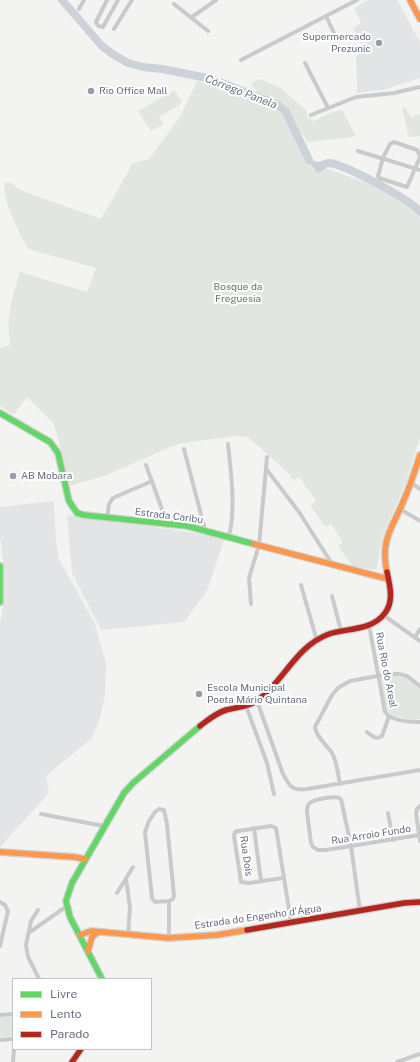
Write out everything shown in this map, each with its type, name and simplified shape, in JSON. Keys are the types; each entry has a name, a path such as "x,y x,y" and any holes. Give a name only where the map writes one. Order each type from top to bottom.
{"street":[{"path":"79,9 84,0"},
{"path":"107,0 96,22 98,26 101,27 103,27 118,0"},
{"path":"114,29 132,0"},
{"path":"192,17 216,0"},
{"path":"241,60 357,0"},
{"path":"410,0 420,19"},
{"path":"174,4 208,30"},
{"path":"326,16 334,33"},
{"path":"305,63 328,108"},
{"path":"311,115 356,97 394,93 420,87"},
{"path":"394,142 417,150 420,156 418,170 407,187 379,178 378,174 383,158 390,144 394,142"},
{"path":"358,151 418,170"},
{"name":"Estrada Caribu","path":"0,413 50,442 54,446 58,453 69,501 77,513 89,516 167,523 205,530 388,579"},
{"path":"228,444 231,469 232,515 232,524 229,536"},
{"path":"184,449 205,530"},
{"path":"102,978 74,924 67,906 68,895 72,882 124,793 218,713 246,706 257,701 293,661 317,641 332,633 369,625 383,616 389,606 390,598 384,561 384,548 389,531 400,509 420,455"},
{"path":"251,604 249,578 258,545 268,457"},
{"path":"146,465 167,523"},
{"path":"267,470 299,512 332,564"},
{"path":"107,518 109,504 113,498 152,481"},
{"path":"410,482 420,488"},
{"path":"400,509 420,521"},
{"path":"0,566 0,602"},
{"path":"301,585 317,641"},
{"path":"332,596 341,631"},
{"path":"383,616 420,641"},
{"name":"Rua Rio do Areal","path":"369,625 384,712 389,716 410,722 420,722"},
{"path":"415,637 420,629"},
{"path":"340,784 332,753 318,735 315,727 332,695 338,688 350,681 388,674 407,676 420,686"},
{"path":"257,701 283,774 289,785 294,789 299,790 340,784 420,770"},
{"path":"246,706 269,769 274,794"},
{"name":"Rua Rio do Areal","path":"367,732 374,738 379,738 382,736 389,716"},
{"name":"Rua Arroio Fundo","path":"351,846 342,803 339,797 309,803 307,806 307,812 310,843 313,848 318,850 351,846 392,840 419,835"},
{"path":"420,806 416,813 420,841"},
{"path":"159,809 164,810 167,824 174,896 173,899 169,901 155,902 152,898 145,832 149,821 159,809"},
{"path":"388,813 392,840"},
{"path":"41,814 104,826"},
{"name":"Rua Dois","path":"283,878 244,883 241,882 234,836 235,832 271,826 276,828 291,922"},
{"name":"Rua Dois","path":"254,828 262,881"},
{"path":"351,846 360,911"},
{"path":"0,852 85,859"},
{"path":"117,893 133,868"},
{"path":"126,879 130,908 128,935"},
{"path":"169,901 170,938"},
{"path":"0,902 6,905 8,911 0,946"},
{"name":"Estrada do Engenho d'Água","path":"80,935 91,931 170,938 217,935 404,903 420,902"},
{"path":"30,932 67,906"},
{"path":"38,910 31,921 26,951 39,978"},
{"path":"74,924 91,931"},
{"path":"88,951 92,937 98,932"},
{"path":"0,1014 12,1014"},
{"path":"0,1040 12,1039"},
{"path":"14,1050 14,1062"},
{"path":"72,1062 79,1050"},
{"path":"397,1062 420,1054"}],"shaded area":[{"path":"368,0 397,0 420,42 420,78 382,90 357,93 356,56 365,51 353,28 361,23 354,8"},
{"path":"305,151 309,157 316,162 324,161 331,163 325,164 321,172 317,173 303,155"},
{"path":"54,501 56,542 59,559 95,624 106,663 105,696 100,718 92,738 46,776 49,793 0,847 0,623 2,615 4,570 0,535 0,507"},
{"path":"67,515 225,537 207,591 184,622 101,630 72,573"}],"green space":[{"path":"260,79 281,88 307,111 307,117 313,121 342,110 356,136 308,142 293,122 274,103 257,93 251,83"},
{"name":"Bosque da Freguesia","path":"197,81 236,90 280,110 289,120 303,155 314,171 323,167 375,186 403,201 420,218 420,438 406,482 382,538 377,568 374,570 352,566 338,546 343,542 331,524 326,527 310,506 316,501 299,477 294,481 289,474 248,437 235,436 177,444 107,475 70,486 54,424 27,397 14,415 0,406 0,348 10,345 10,308 20,272 87,292 96,268 28,249 8,206 4,189 5,182 10,182 20,190 101,219 133,163 149,159 180,117"},
{"path":"175,90 182,103 159,117 163,124 151,131 138,111"},
{"path":"405,107 411,118 420,114 420,136 409,137 402,108"},
{"path":"397,675 409,679 420,688 420,719 412,720 391,715 386,709 381,679 386,676"},
{"path":"12,1016 12,1036 0,1037 0,1017"}],"waterway":[{"name":"Córrego Panela","path":"62,0 102,46 128,63 212,79 278,105 286,112 309,160"},
{"name":"Córrego Panela","path":"322,166 330,163 363,176 404,199 420,212"}],"traffic: fast":[{"path":"0,413 50,442 58,453 69,501 77,513 187,526 254,544"},
{"path":"0,566 0,602"},
{"path":"101,978 70,917 66,901 72,883 124,793 133,783 200,726"}],"traffic: slow":[{"path":"410,0 420,19"},
{"path":"387,572 385,551 388,535 408,491 420,455"},
{"path":"254,544 388,579"},
{"path":"0,852 85,859"},
{"path":"80,935 91,931 169,938 217,935 247,930"},
{"path":"88,951 92,937 98,932"}],"traffic: jam":[{"path":"200,726 222,711 247,705 258,700 267,692 299,655 318,640 329,634 366,626 380,619 390,604 390,588 387,572"},
{"path":"247,930 404,903 420,902"},
{"path":"72,1062 80,1050"}],"place":[{"name":"Supermercado Prezunic","path":"379,43"},
{"name":"Rio Office Mall","path":"91,91"},
{"name":"AB Mobara","path":"13,476"},
{"name":"Escola Municipal Poeta Mário Quintana","path":"199,694"}]}
